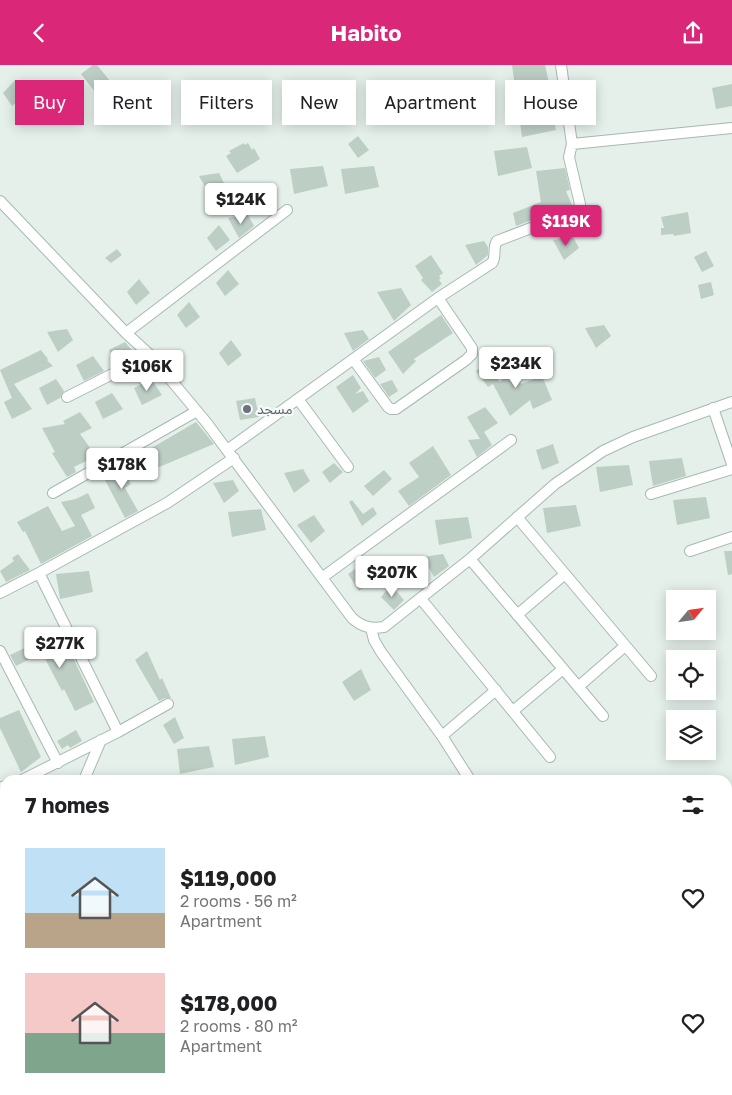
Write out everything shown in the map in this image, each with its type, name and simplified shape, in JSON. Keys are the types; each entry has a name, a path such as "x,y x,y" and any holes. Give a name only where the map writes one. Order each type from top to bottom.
{"street":[{"path":"0,593 167,503 298,399 438,298 492,263 494,245 502,238 578,210 580,204 569,157 572,144 561,65"},
{"path":"572,144 732,128"},
{"path":"0,201 126,333 150,355 230,454 323,577 352,619 361,626 372,628 384,627 470,559 555,485 603,451 633,437 732,402"},
{"path":"126,333 287,210"},
{"path":"353,359 391,409 396,409 466,360 472,354 472,348 438,298"},
{"path":"67,397 150,355"},
{"path":"298,399 348,467"},
{"path":"714,408 732,464"},
{"path":"53,493 197,411"},
{"path":"323,577 511,440"},
{"path":"651,494 732,469"},
{"path":"517,517 651,676"},
{"path":"690,551 732,537"},
{"path":"470,559 603,716"},
{"path":"40,573 118,732"},
{"path":"517,615 565,574"},
{"path":"421,599 550,757"},
{"path":"372,628 374,640 381,653 442,736 467,775"},
{"path":"578,687 625,646"},
{"path":"0,651 58,763"},
{"path":"513,711 562,669"},
{"path":"442,736 496,691"},
{"path":"41,775 58,763 168,704"},
{"path":"86,775 102,741"}],"building":[{"path":"93,65 97,65 109,80 94,80 94,91 81,74"},
{"path":"512,65 545,65 548,80 514,80"},
{"path":"15,80 15,103 12,106 3,93"},
{"path":"732,84 732,106 716,109 712,88"},
{"path":"520,125 555,125 556,130 522,137"},
{"path":"358,136 369,150 358,158 348,144"},
{"path":"244,143 245,145 248,143 252,150 254,148 260,159 237,173 226,156 231,153 229,151"},
{"path":"527,147 532,168 498,176 494,151"},
{"path":"323,166 328,186 294,194 290,169"},
{"path":"374,166 379,187 345,194 341,169"},
{"path":"565,168 570,190 566,191 572,205 516,226 513,213 541,202 536,171"},
{"path":"219,173 225,185 210,196 199,176"},
{"path":"688,212 691,233 674,236 673,234 661,235 661,228 664,228 661,217"},
{"path":"248,215 254,226 239,238 228,218"},
{"path":"219,225 230,240 216,251 207,238"},
{"path":"573,237 579,248 564,260 553,240"},
{"path":"484,241 488,247 488,255 476,265 465,245"},
{"path":"117,249 122,255 111,263 105,258"},
{"path":"706,251 714,266 702,272 694,257"},
{"path":"431,255 443,273 439,276 442,284 432,292 421,280 423,278 415,266"},
{"path":"228,270 239,284 225,296 216,283"},
{"path":"139,279 150,293 136,305 127,292"},
{"path":"711,282 714,295 701,299 698,285"},
{"path":"401,288 411,305 394,321 377,292"},
{"path":"189,302 200,317 186,328 177,315"},
{"path":"441,315 453,333 414,359 416,361 403,374 388,352"},
{"path":"604,325 611,336 596,348 585,328"},
{"path":"67,329 73,340 58,352 47,332"},
{"path":"363,330 369,339 353,351 344,333"},
{"path":"231,340 242,355 228,366 219,353"},
{"path":"125,342 136,355 116,365 109,350"},
{"path":"41,350 53,366 14,384 32,409 12,419 4,402 12,398 0,370"},
{"path":"93,356 104,371 84,381 76,365"},
{"path":"379,357 386,370 375,378 363,361"},
{"path":"487,363 500,382 509,372 517,368 521,384 542,376 552,400 533,409 530,400 510,416 493,384 488,387 476,371"},
{"path":"353,375 361,388 355,394 363,391 369,401 353,413 336,387"},
{"path":"56,379 64,391 60,398 47,405 39,388"},
{"path":"151,379 162,395 142,405 134,388"},
{"path":"392,380 398,391 389,397 380,384"},
{"path":"112,393 123,409 103,419 95,402"},
{"name":"مسجد","path":"255,398 259,417 240,420 236,401"},
{"path":"485,407 498,423 484,432 492,445 477,457 468,440 480,439 467,417"},
{"path":"80,412 92,428 80,434 96,456 74,467 76,472 67,477 52,453 55,452 42,428 65,424 63,421"},
{"path":"196,422 214,444 152,470 143,453"},
{"path":"553,444 559,463 542,470 536,450"},
{"path":"433,446 451,475 409,506 398,491 419,477 409,463"},
{"path":"682,458 686,476 653,486 649,461"},
{"path":"334,463 343,472 330,483 322,472"},
{"path":"629,465 633,485 600,492 596,467"},
{"path":"119,466 121,469 124,466 126,468 130,466 134,473 127,477 131,484 125,488 138,511 125,518 105,480 117,474 113,468"},
{"path":"303,469 310,481 294,493 284,473"},
{"path":"384,470 392,479 373,496 364,486"},
{"path":"233,480 239,491 224,503 213,483"},
{"path":"88,493 95,508 81,515 92,536 41,564 25,531 23,532 17,522 48,506 62,531 75,526 61,502 76,499"},
{"path":"706,497 710,518 677,525 673,500"},
{"path":"352,500 363,514 373,507 377,514 362,526 349,502"},
{"path":"576,505 581,526 547,533 543,508"},
{"path":"261,509 266,530 232,537 228,512"},
{"path":"314,515 325,531 311,543 297,525"},
{"path":"468,517 472,538 439,545 435,520"},
{"path":"724,551 732,551 732,574 728,575"},
{"path":"18,554 30,570 6,582 0,571 14,561 12,558"},
{"path":"443,554 449,566 434,577 423,557"},
{"path":"361,565 372,581 359,591 348,574"},
{"path":"89,571 93,592 60,599 56,574"},
{"path":"391,585 404,600 394,610 381,597"},
{"path":"62,634 94,702 75,711 42,653 16,666 10,655 33,644 35,646"},
{"path":"147,651 160,680 162,678 171,698 159,701 135,660"},
{"path":"361,669 371,690 354,701 342,682"},
{"path":"19,710 41,757 21,772 0,728 0,718"},
{"path":"175,717 184,738 174,744 163,725"},
{"path":"76,730 82,741 70,748 68,745 62,749 57,741"},
{"path":"265,736 269,757 235,765 232,739"},
{"path":"209,746 214,767 180,774 177,749"}],"place":[{"name":"مسجد","path":"247,409"}]}
